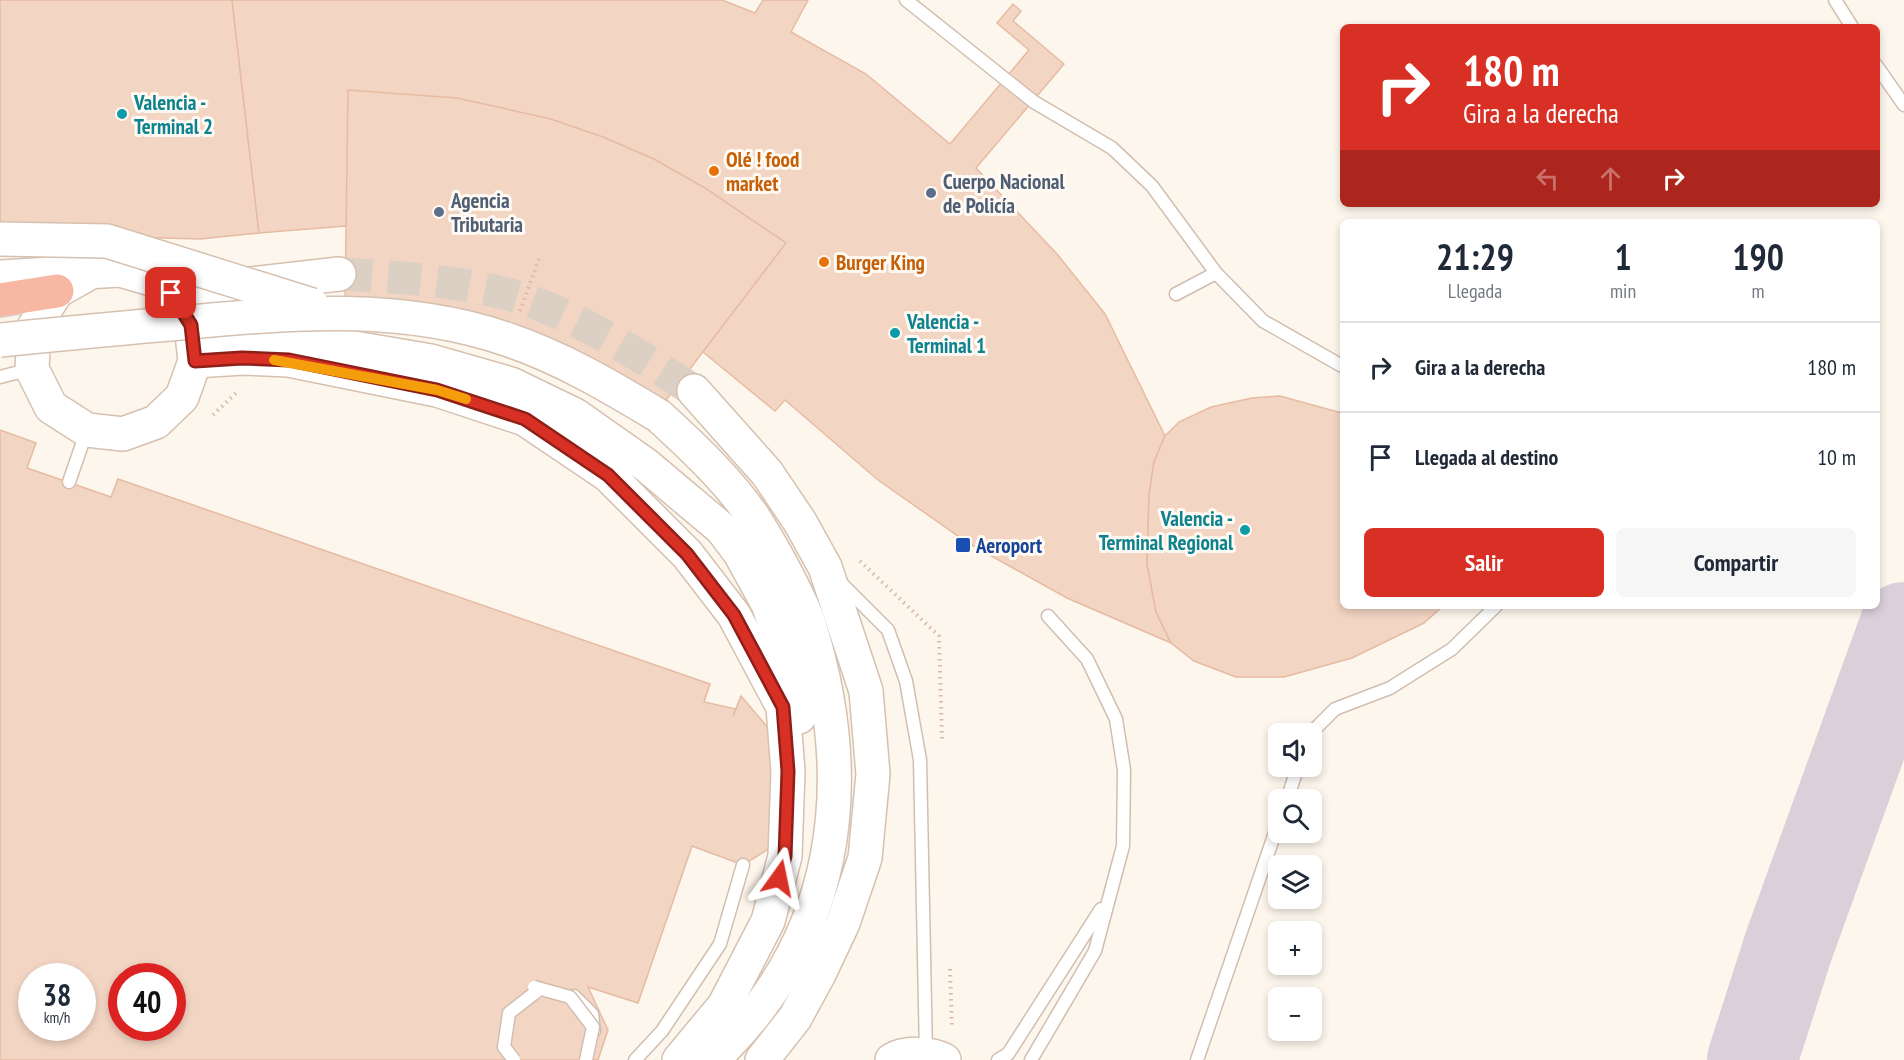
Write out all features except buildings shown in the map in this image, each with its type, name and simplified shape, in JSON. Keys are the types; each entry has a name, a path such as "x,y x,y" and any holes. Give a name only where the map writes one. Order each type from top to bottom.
{"highway":[{"path":"0,300 57,291"}],"street":[{"path":"0,239 107,241 336,312"},
{"path":"0,277 120,270 151,279 171,293 191,325 194,350 182,397 156,422 123,434 87,430 51,407 32,369 34,327 57,291 89,273"},
{"path":"171,293 339,274"},
{"path":"0,340 283,314 336,312 439,321 509,340 596,379 659,416 706,459 761,529 808,622 829,708 836,775 830,854 815,907 790,960 741,1034 712,1060"},
{"path":"194,350 277,335 431,361 511,384 575,415 646,465 723,529 741,553 768,604 794,680 804,745 799,819 785,856 768,921 724,1006 679,1060"},
{"path":"194,350 242,358 289,360 437,390 525,419 608,475 687,554 734,615 783,707 788,771 785,856"},
{"path":"694,391 767,473 800,522 825,567 866,691 873,774 865,858 843,923 819,974 795,1017 762,1060"},
{"path":"892,1060 898,1057 935,1057"}],"lane":[{"path":"906,0 1034,102 1112,148 1152,186 1216,273 1263,321 1340,365"},
{"path":"1835,0 1850,24"},
{"path":"1880,71 1904,105"},
{"path":"1176,294 1216,273"},
{"path":"0,376 32,369"},
{"path":"69,482 87,430"},
{"path":"825,567 888,630 906,681 920,760 935,1057"},
{"path":"1321,723 1335,709 1390,688 1452,649 1493,609"},
{"path":"1031,1060 1095,951 1106,901 1123,846 1124,770 1116,718 1087,659 1048,616"},
{"path":"1197,1060 1271,843"},
{"path":"635,1060 662,1030 720,944 744,865"},
{"path":"998,1060 1008,1054 1106,901"},
{"path":"534,987 570,997 593,1027 586,1060"},
{"path":"511,1057 504,1047 509,1013 536,992 571,993 592,1014 596,1044 586,1060"},
{"path":"511,1057 504,1021 522,997"}],"taxiway":[{"path":"1752,1060 1789,945 1904,627"}],"tunnel":[{"path":"339,274 444,282 486,289 530,301 604,335 694,391"}],"slow traffic":[{"path":"274,360 289,360 352,375 437,390 466,399"}],"place":[{"name":"Valencia - Terminal 2","path":"122,114"},
{"name":"Olé ! food market","path":"714,171"},
{"name":"Cuerpo Nacional de Policía","path":"931,193"},
{"name":"Agencia Tributaria","path":"439,212"},
{"name":"Burger King","path":"824,262"},
{"name":"Valencia - Terminal 1","path":"895,333"},
{"name":"Valencia - Terminal Regional","path":"1245,530"},
{"name":"Aeroport","path":"963,545"}],"route":[{"path":"171,293 191,325 195,361 242,358 289,360 352,375 437,390 525,419 608,475 687,554 734,615 783,707 788,771 785,856 779,878"}]}
